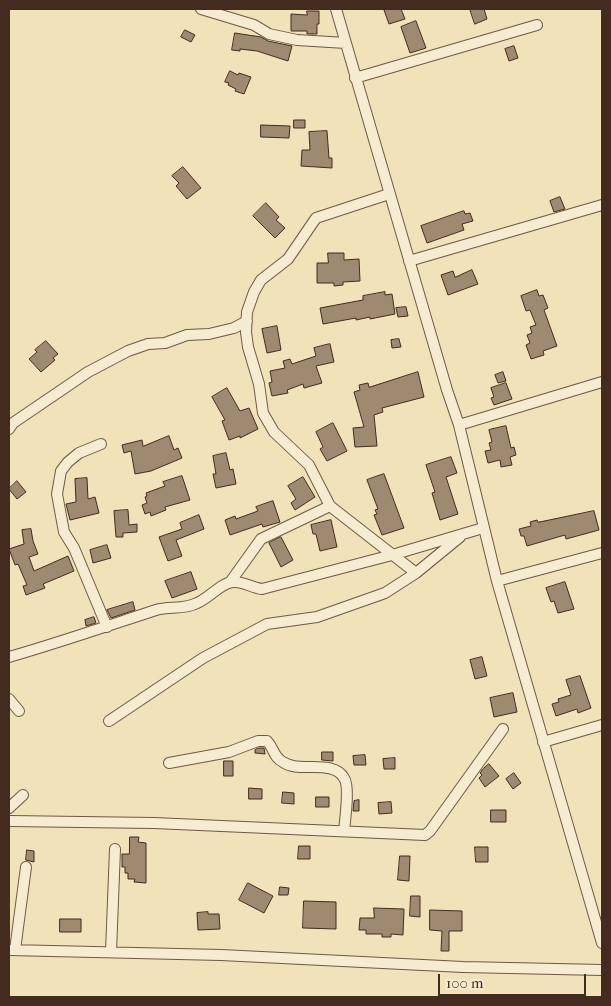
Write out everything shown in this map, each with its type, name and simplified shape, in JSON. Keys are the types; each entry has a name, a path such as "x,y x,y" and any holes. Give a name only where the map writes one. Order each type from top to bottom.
{"street":[{"path":"201,9 254,25 269,34 297,40 346,43"},
{"path":"336,9 389,194 459,425 497,581 602,943"},
{"path":"355,78 537,25"},
{"path":"389,194 316,218 288,259 261,280 247,312 248,347 259,384 263,413 274,432 309,465 330,506 416,573"},
{"path":"409,261 602,205"},
{"path":"9,429 13,423 88,372 128,351 148,344 165,343 187,335 209,334 234,328 247,321"},
{"path":"459,425 602,382"},
{"path":"101,444 79,453 68,462 61,471 56,494 64,532 74,548 107,627"},
{"path":"9,657 158,609 197,604 231,581 261,539 330,506"},
{"path":"231,581 262,589 392,555 483,528"},
{"path":"109,721 203,658 267,624 317,617 385,593 416,573 463,534"},
{"path":"497,581 602,553"},
{"path":"9,699 19,711"},
{"path":"543,742 602,725"},
{"path":"9,821 154,823 425,835 430,831 502,728"},
{"path":"170,763 229,752 258,741 267,741 277,758 283,763 299,767 329,768 338,771 345,778 344,832"},
{"path":"9,808 23,795"},
{"path":"111,952 115,849"},
{"path":"26,867 12,950 221,955 463,967 602,970"}],"building":[{"path":"401,9 405,19 389,24 384,10"},
{"path":"470,9 484,9 487,19 475,24"},
{"path":"307,11 319,11 317,34 307,34 307,31 291,31 291,14 307,15"},
{"path":"416,21 426,48 410,53 401,27"},
{"path":"185,30 195,35 191,42 181,37"},
{"path":"235,33 261,37 268,41 292,46 288,61 257,51 232,50"},
{"path":"514,46 518,58 509,61 505,49"},
{"path":"230,71 238,75 239,73 251,77 244,94 235,91 236,89 225,82"},
{"path":"294,120 305,120 305,128 294,128"},
{"path":"261,125 290,126 289,138 261,137"},
{"path":"327,131 329,158 332,158 332,168 301,166 302,150 310,150 309,132"},
{"path":"183,167 201,188 187,199 176,186 179,183 172,176"},
{"path":"560,197 565,209 554,212 550,201"},
{"path":"266,203 279,217 276,220 285,228 275,238 253,216"},
{"path":"464,211 465,214 470,213 473,221 462,224 464,230 427,243 421,226"},
{"path":"328,253 344,253 344,260 359,259 360,281 343,282 343,285 334,286 334,283 317,283 317,263 328,263"},
{"path":"472,270 478,284 448,295 441,275 453,271 455,277"},
{"path":"537,290 539,296 543,295 548,308 544,310 557,346 543,351 544,355 531,359 526,345 530,343 527,335 532,333 530,327 536,325 530,310 526,311 521,296"},
{"path":"385,292 385,295 392,294 395,314 370,319 370,317 356,320 356,318 323,324 320,308 363,300 363,296"},
{"path":"406,307 408,316 398,317 396,308"},
{"path":"277,326 281,350 267,353 262,329"},
{"path":"399,339 401,347 392,348 391,340"},
{"path":"46,341 58,354 53,358 55,360 41,372 29,359 37,352 35,350"},
{"path":"330,344 334,362 316,366 322,383 304,388 303,384 287,390 288,393 272,396 269,383 272,382 270,371 285,368 283,361 290,359 292,364 316,356 314,348"},
{"path":"418,372 424,397 382,408 383,412 374,415 377,446 355,447 353,428 364,427 354,392 360,390 359,385 368,383 369,387"},
{"path":"503,372 506,381 498,383 495,375"},
{"path":"506,383 512,399 494,405 491,398 494,397 491,388"},
{"path":"227,388 240,411 249,408 258,429 240,438 240,436 229,440 222,421 225,420 212,397"},
{"path":"333,423 347,451 327,461 320,449 323,447 316,432"},
{"path":"506,426 511,448 514,447 516,455 510,457 512,465 501,467 500,460 488,463 485,451 491,450 489,443 492,442 489,430"},
{"path":"169,436 174,450 178,448 182,458 151,471 135,474 131,451 124,453 122,445 142,440 143,446"},
{"path":"226,453 230,470 233,469 236,484 216,488 213,474 216,474 213,456"},
{"path":"451,457 457,473 446,477 458,514 440,520 432,493 435,492 426,465"},
{"path":"384,474 404,528 382,535 374,515 377,514 375,510 378,509 367,480"},
{"path":"182,476 190,500 165,507 166,510 151,516 150,512 145,514 142,505 147,503 146,493 165,486 163,482"},
{"path":"303,477 315,497 295,510 291,503 296,499 288,486"},
{"path":"87,478 88,499 95,497 99,513 70,520 66,504 76,502 75,479"},
{"path":"17,481 26,492 17,499 9,489"},
{"path":"273,501 280,522 263,527 262,524 230,535 225,520 235,516 236,519 258,511 256,507"},
{"path":"128,510 129,525 137,524 137,532 123,533 123,537 116,537 114,511"},
{"path":"594,511 599,530 566,539 565,535 527,546 524,536 521,536 519,529 531,526 530,522"},
{"path":"199,515 204,529 176,540 182,556 168,561 159,537 182,529 180,523"},
{"path":"331,520 337,547 320,551 316,534 313,534 311,525"},
{"path":"31,529 38,554 29,557 34,571 68,556 74,571 43,584 45,588 26,595 23,586 27,585 18,564 15,565 9,549 24,544 22,530"},
{"path":"281,537 293,560 281,567 269,543"},
{"path":"107,545 111,558 93,563 90,550"},
{"path":"191,572 197,589 172,598 165,581"},
{"path":"565,582 574,609 558,613 554,601 551,602 546,588"},
{"path":"133,602 135,610 111,618 107,610"},
{"path":"94,617 96,623 86,626 85,620"},
{"path":"482,657 487,676 475,679 470,660"},
{"path":"580,676 591,708 578,713 577,709 556,716 552,704 559,702 558,699 571,695 566,680"},
{"path":"513,693 517,712 494,717 490,698"},
{"path":"264,748 265,754 255,753 255,750"},
{"path":"322,752 333,752 333,761 322,760"},
{"path":"365,755 366,765 354,765 353,756"},
{"path":"395,758 395,769 384,769 383,759"},
{"path":"224,761 233,761 233,776 224,776"},
{"path":"489,764 499,776 485,787 479,778 482,775 480,773"},
{"path":"514,773 521,783 513,789 506,779"},
{"path":"249,788 262,789 262,799 249,799"},
{"path":"283,792 294,793 294,804 282,803"},
{"path":"316,797 329,797 329,807 316,807"},
{"path":"359,800 359,811 353,811 354,801"},
{"path":"391,802 392,813 379,814 378,803"},
{"path":"491,810 506,810 506,822 491,822"},
{"path":"130,837 139,837 138,842 146,843 146,883 134,882 135,879 128,879 125,867 122,867 122,854 129,854"},
{"path":"299,846 310,846 310,859 298,859"},
{"path":"475,847 488,847 488,862 476,862"},
{"path":"27,850 34,851 34,862 26,860"},
{"path":"400,856 410,856 409,881 398,880"},
{"path":"248,883 273,896 264,913 239,900"},
{"path":"280,887 289,888 288,895 279,895"},
{"path":"411,896 420,896 420,917 410,916"},
{"path":"304,901 336,902 336,929 303,928"},
{"path":"374,908 404,909 403,935 391,934 391,937 382,937 382,934 366,934 366,930 359,930 360,918 374,918"},
{"path":"430,910 462,911 462,931 449,931 449,951 441,951 442,931 430,930"},
{"path":"208,912 208,914 219,914 220,929 198,930 197,913"},
{"path":"60,919 81,919 81,932 60,932"}]}
